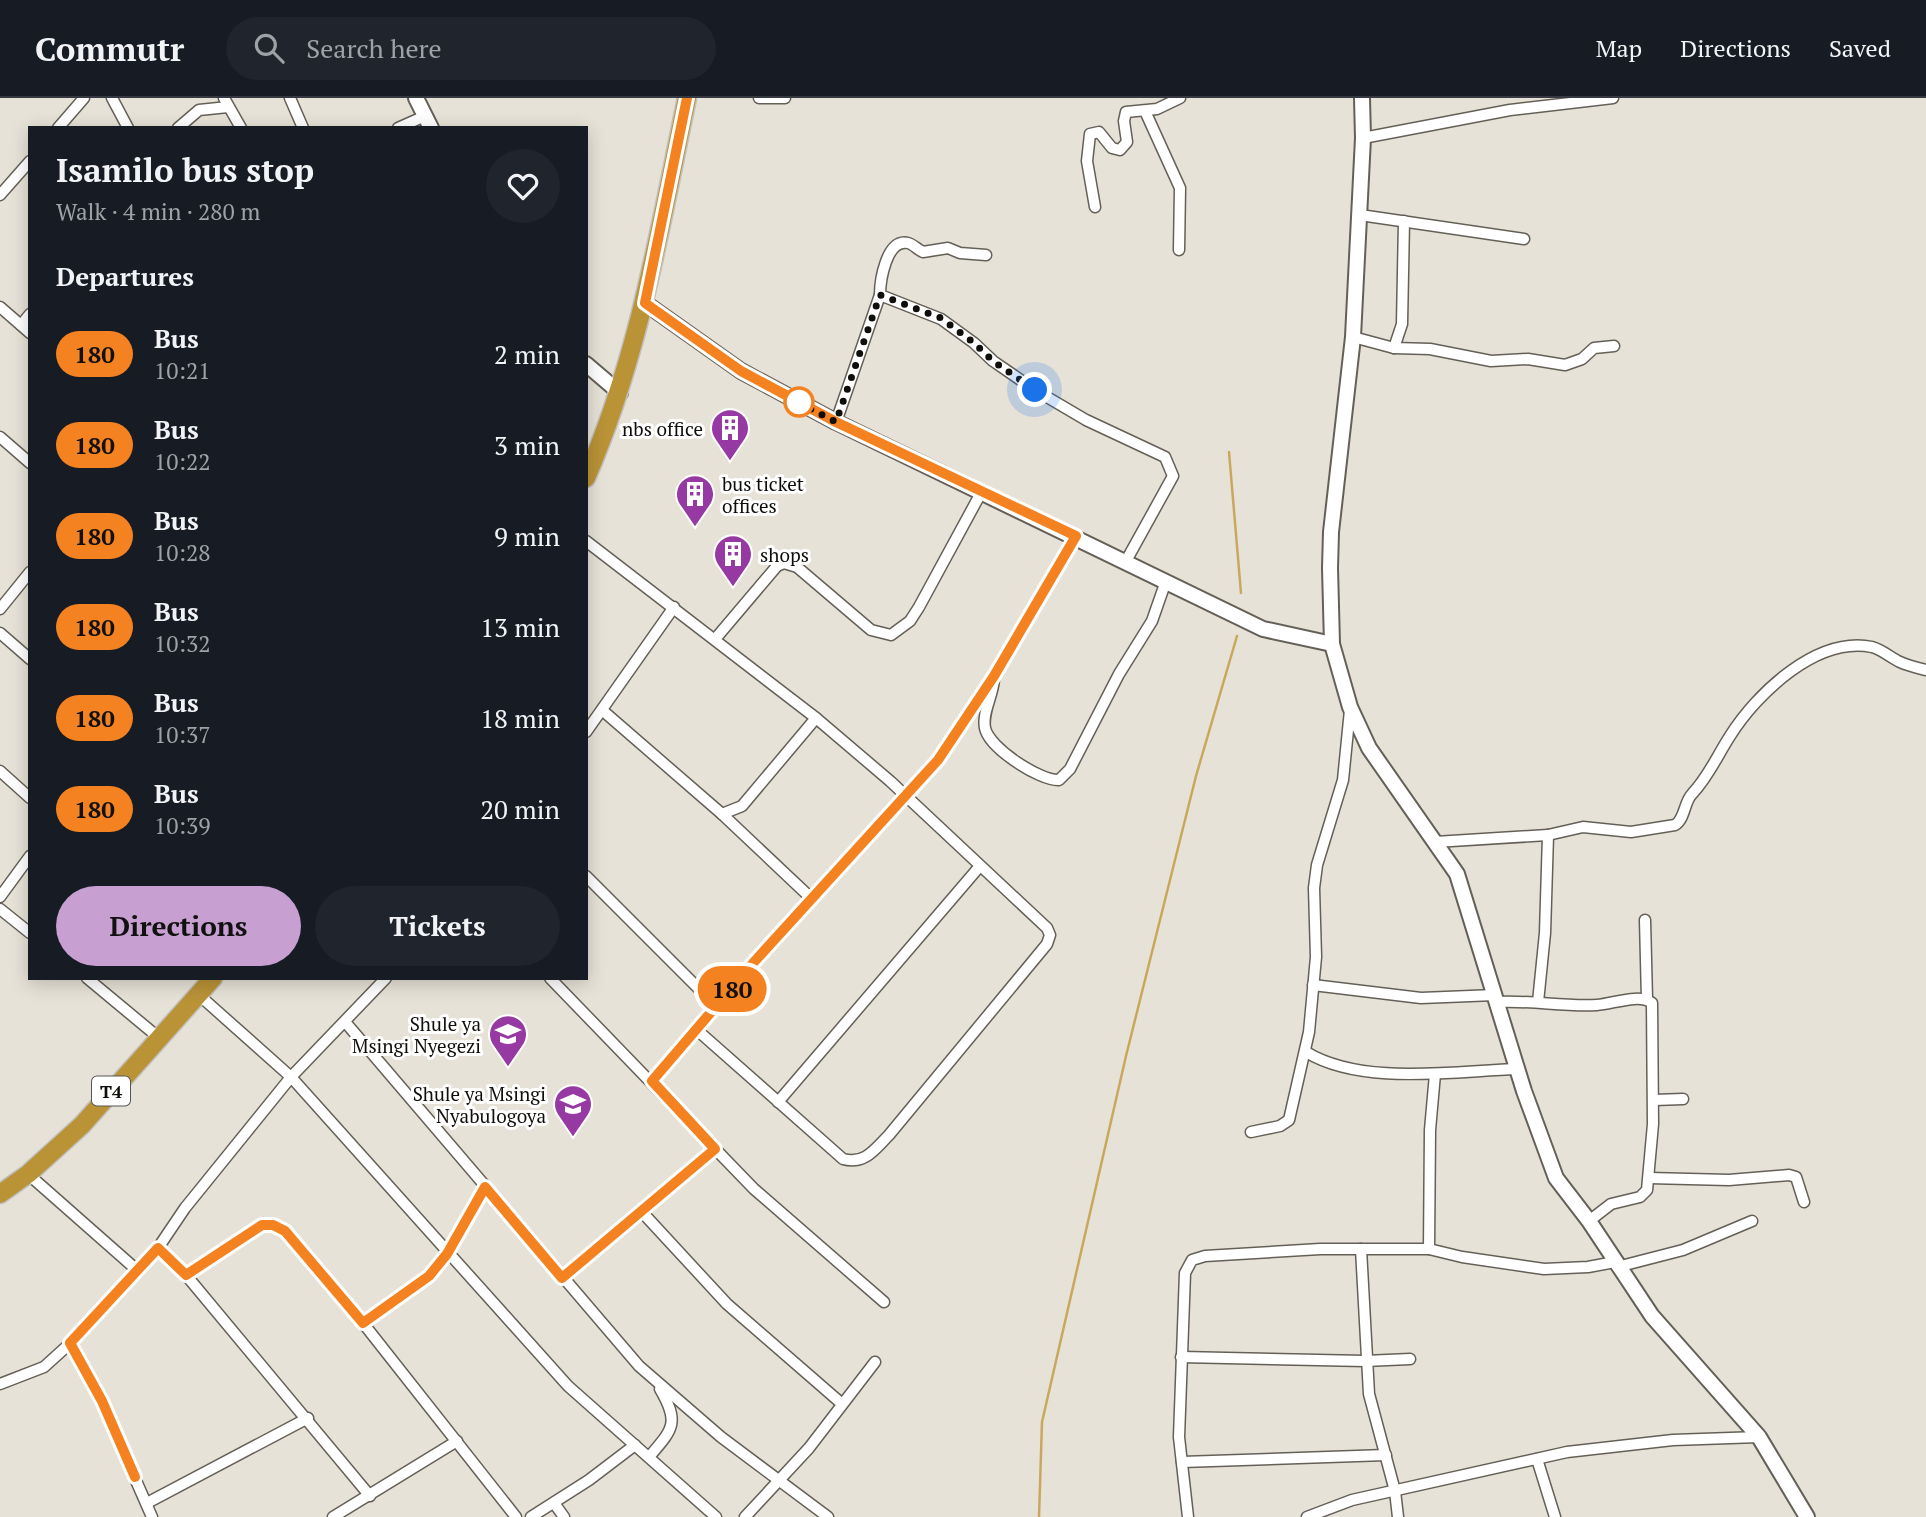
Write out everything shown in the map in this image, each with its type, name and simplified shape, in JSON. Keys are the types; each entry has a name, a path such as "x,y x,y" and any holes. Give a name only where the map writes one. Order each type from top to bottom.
{"highway":[{"path":"588,473 620,393 645,303 687,98"},
{"name":"T4","path":"0,1194 28,1174 82,1125 211,980"}],"street":[{"path":"60,126 84,98"},
{"path":"112,98 127,126"},
{"path":"290,98 302,126"},
{"path":"408,126 428,122 416,98"},
{"path":"759,98 785,98"},
{"path":"1095,207 1087,161 1088,137 1099,132 1112,148 1120,150 1127,142 1124,116 1130,110 1157,109 1180,98"},
{"path":"1362,98 1363,138 1353,337 1331,532 1332,644 1350,708 1369,748 1457,874 1517,1069 1556,1178 1682,1353 1759,1437 1807,1517"},
{"path":"1363,138 1510,110 1613,98"},
{"path":"180,126 199,110 226,102 240,126"},
{"path":"1145,111 1180,188 1179,250"},
{"path":"0,195 28,163"},
{"path":"1360,215 1524,239"},
{"path":"1394,348 1402,324 1404,221"},
{"path":"836,422 894,247 909,243 923,253 948,248 960,253 986,256"},
{"path":"880,295 941,318 993,361 1035,390 1086,420 1165,457 1173,476 1126,561"},
{"path":"645,303 741,371 836,422 1076,536 1263,629 1332,644"},
{"path":"0,307 28,331"},
{"path":"21,326 28,317"},
{"path":"1353,337 1394,348 1430,349 1491,361 1528,359 1565,365 1582,359 1594,348 1615,346"},
{"path":"588,366 620,393"},
{"path":"0,437 28,461"},
{"path":"716,638 777,566 784,563 797,567 871,630 891,635 910,621 919,607 982,491"},
{"path":"652,1081 938,760 994,676 1076,536"},
{"path":"588,542 716,638 816,718 907,797 1047,928 1050,940 889,1135 867,1157 848,1161 697,1030"},
{"path":"0,609 28,574"},
{"path":"994,676 984,718 985,732 1003,754 1050,779 1059,780 1070,769 1119,674 1152,621 1166,581"},
{"path":"588,729 674,607"},
{"path":"0,633 28,657"},
{"path":"1435,842 1548,835 1568,828 1631,832 1678,824 1689,796 1707,779 1731,734 1751,710 1774,687 1821,653 1845,647 1871,647 1899,662 1926,670"},
{"path":"1251,1132 1280,1126 1289,1120 1292,1096 1306,1052 1313,985 1315,877 1343,780 1350,708"},
{"path":"602,710 722,814 812,899"},
{"path":"722,814 742,806 816,718"},
{"path":"0,771 28,796"},
{"path":"1538,1002 1545,933 1548,835"},
{"path":"0,897 28,859"},
{"path":"778,1102 980,866"},
{"path":"588,878 718,1007"},
{"path":"0,909 28,931"},
{"path":"1645,920 1647,1000"},
{"path":"89,980 158,1037"},
{"path":"0,1384 44,1367 70,1343 158,1248 185,1208 291,1077 384,980"},
{"path":"552,980 754,1189 884,1302"},
{"path":"1313,985 1421,998 1496,999 1580,1005 1647,1000 1652,1003 1654,1100 1649,1178 1645,1194 1611,1204 1589,1221"},
{"path":"199,995 291,1077 568,1387 716,1517"},
{"path":"345,1023 562,1278 657,1383 828,1517"},
{"path":"1306,1052 1335,1066 1435,1074 1517,1069"},
{"path":"1429,1249 1430,1130 1435,1074"},
{"path":"1654,1100 1683,1099"},
{"path":"562,1278 715,1149"},
{"path":"28,1174 138,1271"},
{"path":"1649,1178 1729,1180 1789,1175 1796,1177 1804,1202"},
{"path":"363,1323 429,1276 447,1254 485,1187"},
{"path":"642,1212 727,1304 841,1403"},
{"path":"1188,1517 1179,1437 1185,1273 1192,1260 1205,1256 1291,1250 1429,1249 1462,1257 1544,1269 1588,1267 1683,1250 1752,1221"},
{"path":"186,1275 262,1225 273,1225 285,1231 363,1323 516,1517"},
{"path":"158,1248 186,1275 308,1418 370,1496"},
{"path":"1361,1249 1366,1361 1371,1404 1395,1491 1398,1517"},
{"path":"70,1343 102,1401 152,1517"},
{"path":"1181,1357 1366,1361 1410,1359"},
{"path":"745,1517 830,1423 841,1403 875,1362"},
{"path":"649,1457 668,1435 673,1424 672,1409 657,1383"},
{"path":"147,1503 308,1418"},
{"path":"1307,1517 1352,1500 1537,1459 1672,1440 1759,1437"},
{"path":"333,1517 457,1441"},
{"path":"531,1517 635,1445"},
{"path":"1182,1462 1386,1455"},
{"path":"1537,1459 1556,1517"},
{"path":"554,1503 564,1517"}],"waterway":[{"path":"1229,452 1241,593"},
{"path":"1039,1517 1042,1422 1126,1056 1196,776 1237,636"}],"bus line":[{"name":"180","path":"135,1477 102,1401 70,1343 158,1248 186,1275 246,1234 262,1225 273,1225 285,1231 363,1323 429,1276 447,1254 485,1187 562,1278 715,1149 652,1081 754,962 938,760 994,676 1076,536 836,422 741,371 645,303 687,98"}],"place":[{"name":"nbs office","path":"730,462"},
{"name":"bus ticket offices","path":"695,528"},
{"name":"shops","path":"733,588"},
{"name":"Shule ya Msingi Nyegezi","path":"508,1068"},
{"name":"Shule ya Msingi Nyabulogoya","path":"573,1138"}],"route":[{"path":"799,402 788,397 836,422 880,295 941,318 959,330 993,361 1035,390"}]}
